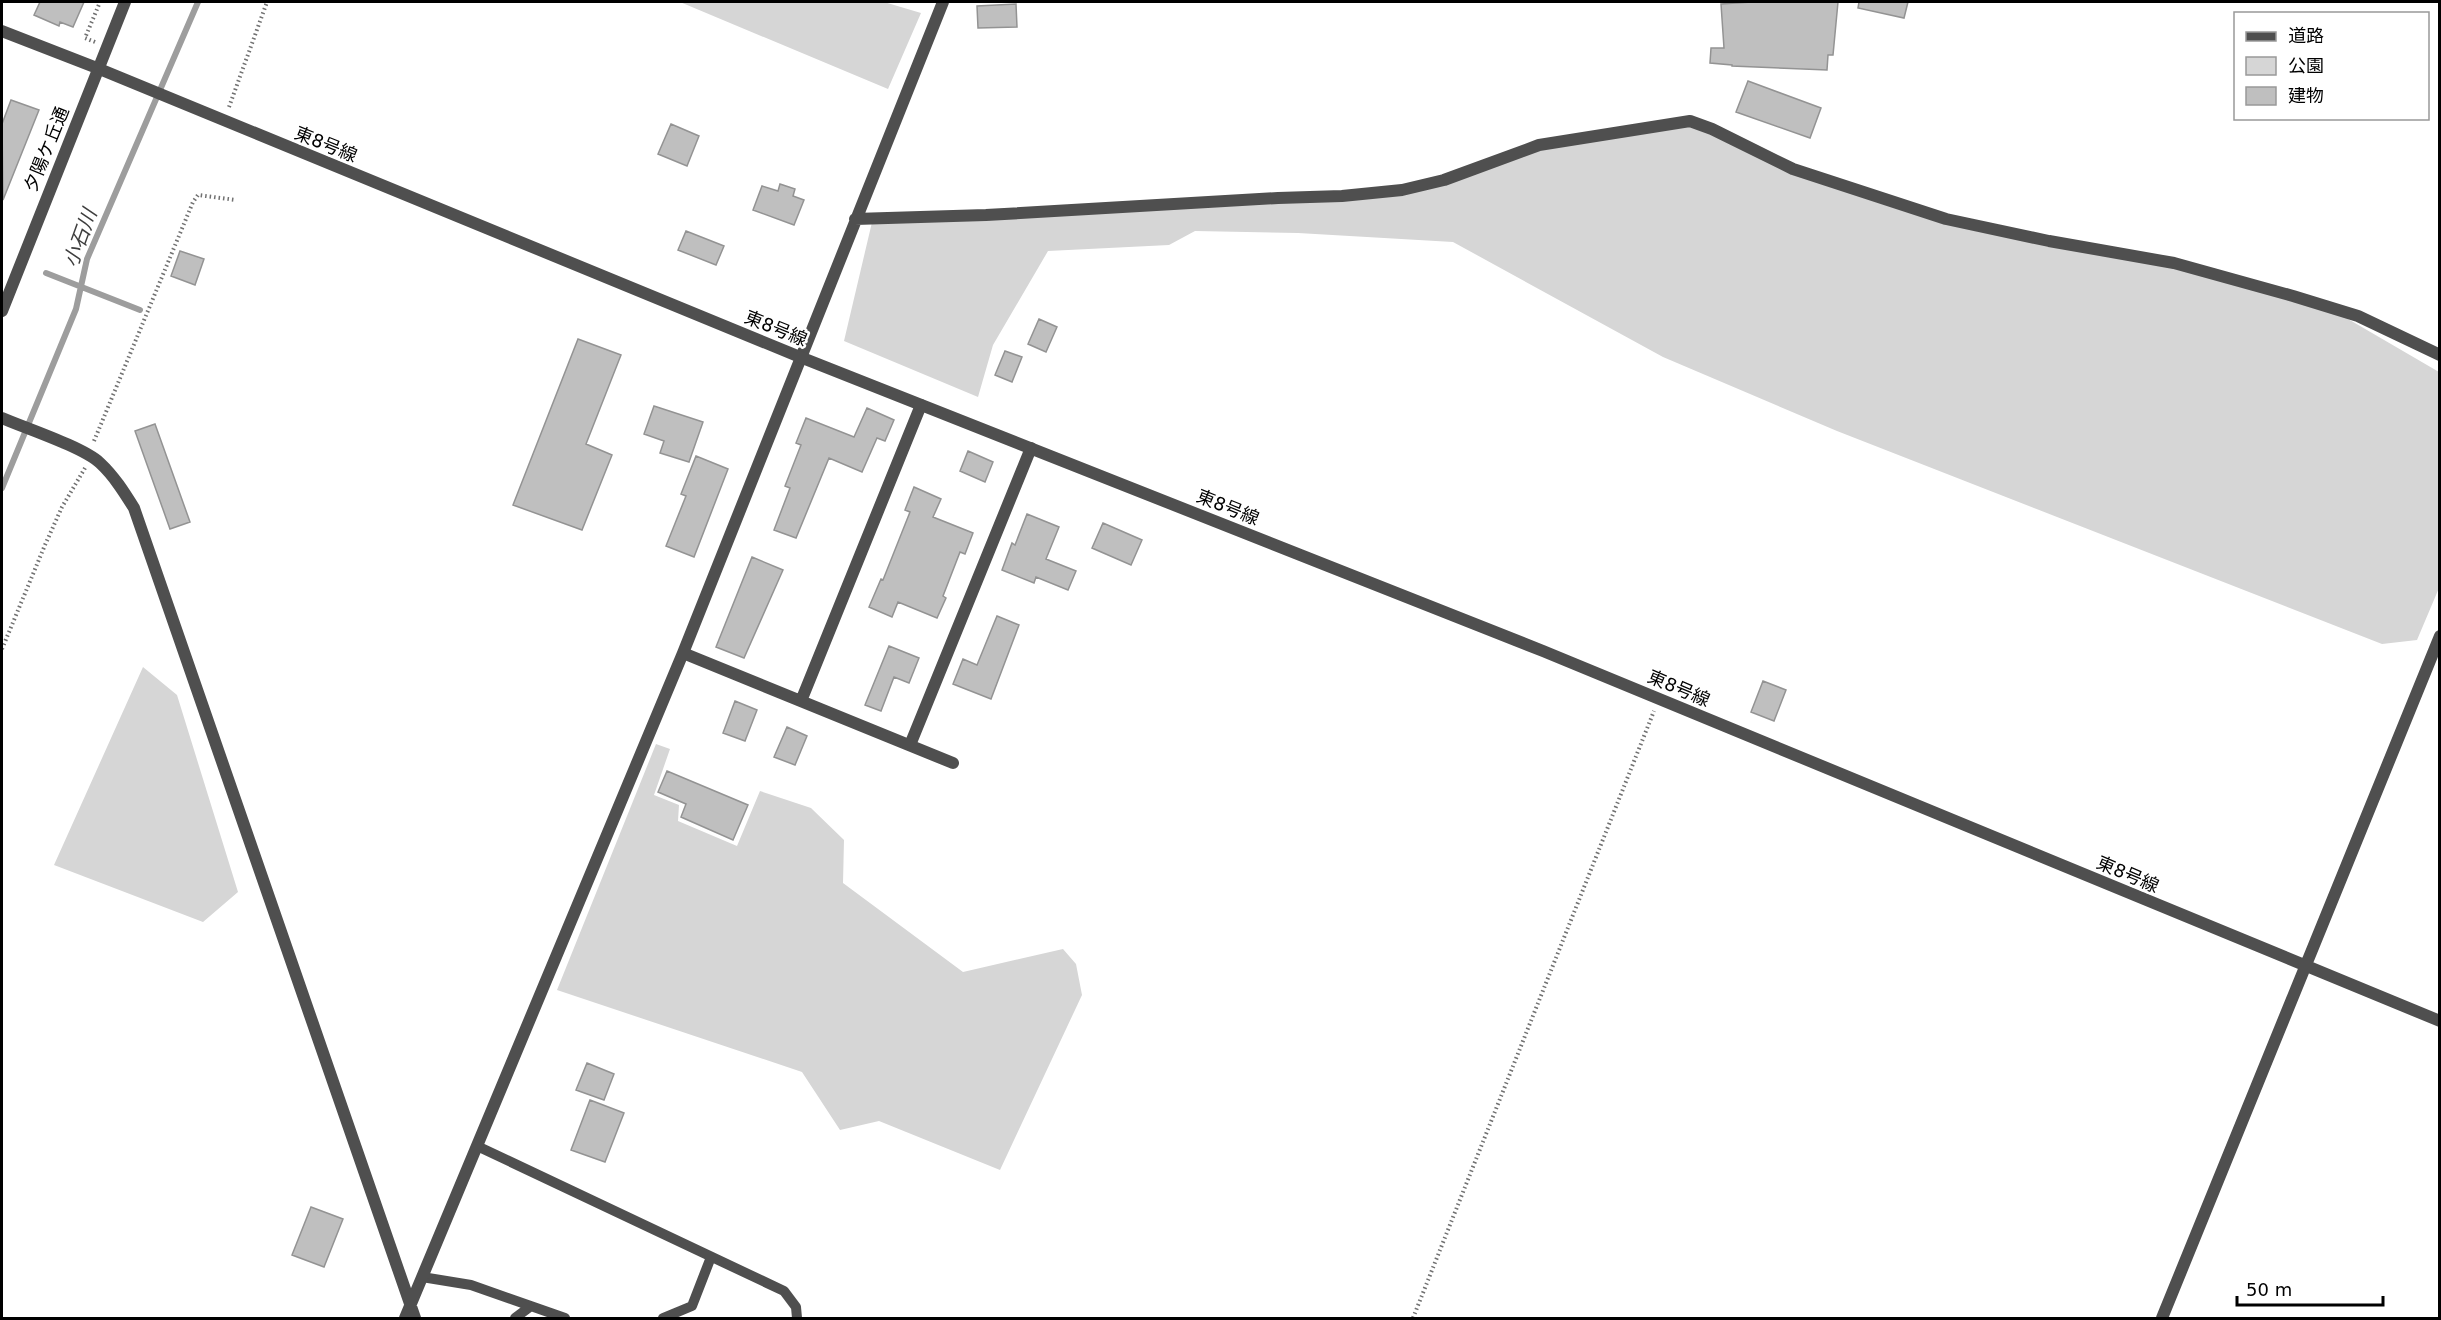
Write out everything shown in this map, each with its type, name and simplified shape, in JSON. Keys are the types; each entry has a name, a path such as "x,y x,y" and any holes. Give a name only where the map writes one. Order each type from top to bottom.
{"street":[{"name":"夕陽ケ丘通","path":"2,311 125,2"},
{"path":"410,1315 422,1277 683,653 943,2"},
{"name":"東8号線","path":"2,31 98,68 223,122 800,357 1659,699 2439,1021"},
{"path":"855,219 986,215 1342,196 1402,190 1444,180 1539,145 1690,121 1712,129 1793,169 1946,219 2049,241 2174,263 2282,292 2358,316 2439,355"},
{"path":"801,701 921,405"},
{"path":"2,418 99,461 134,508 410,1315"},
{"path":"910,744 1031,448"},
{"path":"2162,1318 2439,636"},
{"path":"683,653 953,763"}],"lane":[{"path":"477,1146 784,1291 796,1307 797,1318"},
{"path":"663,1318 692,1306 711,1257"},
{"path":"422,1277 471,1285 566,1318"},
{"path":"515,1318 531,1306"}],"path":[{"path":"100,2 85,38 106,47"},
{"path":"223,122 267,2"},
{"path":"2,649 62,507 84,471 88,455 193,202 198,195 206,194 236,200"},
{"path":"1413,1318 1659,699"}],"green space":[{"path":"680,2 884,2 921,13 888,89"},
{"path":"1690,121 1793,169 1946,219 2174,263 2324,305 2439,372 2439,588 2417,640 2382,644 1837,431 1663,357 1453,242 1298,233 1195,231 1169,245 1048,251 993,345 978,397 844,341 873,218 1402,190 1539,145"},
{"path":"143,667 177,695 238,892 203,922 54,865"},
{"path":"656,744 670,749 654,795 679,805 678,821 737,846 760,791 811,808 844,840 843,883 963,972 1063,949 1076,964 1082,995 1000,1170 879,1121 840,1130 802,1072 557,990"}],"building":[{"path":"40,2 84,2 73,27 60,22 59,26 34,15"},
{"path":"1838,2 1833,55 1828,55 1827,70 1710,63 1711,48 1724,48 1721,4"},
{"path":"1859,2 1908,2 1904,18 1858,8"},
{"path":"1016,4 1017,27 978,28 977,6"},
{"path":"1748,81 1821,108 1810,138 1736,112"},
{"path":"11,100 39,110 3,200 2,124"},
{"path":"671,124 699,136 687,166 658,154"},
{"path":"780,184 795,189 793,196 804,200 794,225 753,210 762,186 778,191"},
{"path":"686,231 724,246 716,265 678,250"},
{"path":"180,251 204,259 195,285 171,276"},
{"path":"1039,319 1057,327 1046,352 1028,344"},
{"path":"578,339 621,355 586,444 612,455 582,530 513,505"},
{"path":"1005,351 1022,357 1012,382 995,375"},
{"path":"654,406 703,422 689,462 660,453 664,441 644,434"},
{"path":"867,408 894,420 885,441 877,438 862,472 829,458 796,538 774,530 790,488 785,486 801,445 796,443 806,418 854,437"},
{"path":"155,424 190,522 170,529 135,431"},
{"path":"968,451 993,462 985,482 960,471"},
{"path":"696,456 728,469 694,557 666,546 686,496 681,494"},
{"path":"914,487 941,499 933,517 973,533 965,554 960,552 943,596 946,598 937,618 898,602 892,617 869,607 881,579 883,580 910,512 905,510"},
{"path":"1027,514 1059,527 1046,559 1076,571 1068,590 1036,577 1034,583 1002,570 1012,543 1015,545"},
{"path":"1103,523 1142,540 1131,565 1092,548"},
{"path":"752,557 783,570 744,658 716,647"},
{"path":"997,616 1019,625 991,699 953,684 963,659 977,665"},
{"path":"889,646 919,658 909,683 894,677 881,711 865,705"},
{"path":"1763,681 1786,690 1774,721 1751,712"},
{"path":"735,701 757,710 745,741 723,733"},
{"path":"787,727 807,736 795,765 774,757"},
{"path":"667,771 748,805 733,840 681,817 686,804 658,792"},
{"path":"587,1063 614,1074 604,1100 576,1090"},
{"path":"590,1100 624,1113 605,1162 571,1150"},
{"path":"311,1207 343,1219 324,1267 292,1255"}],"waterway":[{"name":"小石川","path":"2,488 76,309 87,259 198,2"},
{"path":"46,273 140,310"}]}
